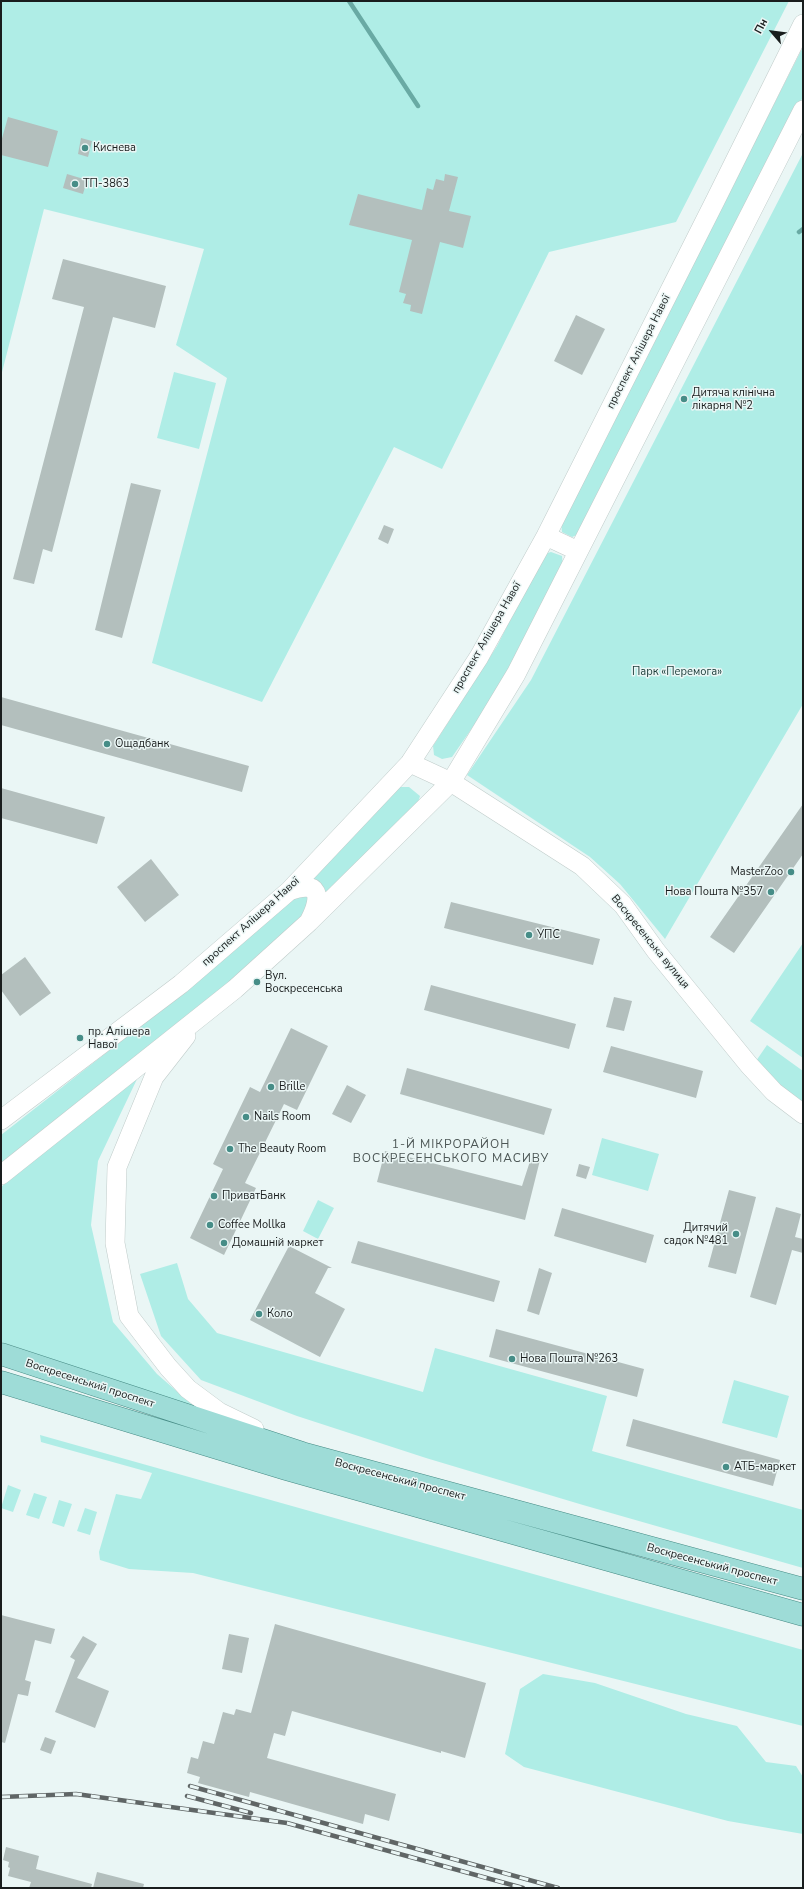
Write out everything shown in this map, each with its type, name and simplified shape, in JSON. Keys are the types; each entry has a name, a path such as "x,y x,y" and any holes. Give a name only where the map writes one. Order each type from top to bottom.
{"main road":[{"name":"Воскресенський проспект","path":"1,1354 302,1453 803,1589"},
{"name":"Воскресенський проспект","path":"1,1382 286,1469 803,1615"}],"street":[{"name":"проспект Алішера Навої","path":"1,1120 181,984 289,891 410,763 479,656 546,536 713,206 803,24"},
{"path":"1,1175 235,988 309,922 451,782 516,674 803,110"},
{"path":"546,536 578,552"},
{"name":"Воскресенська вулиця","path":"410,763 451,782 582,866 623,904 656,951 749,1065 774,1092 803,1114"},
{"path":"289,891 302,886 310,887 316,893 317,907 309,922"},
{"path":"204,1013 154,1077 117,1167 115,1243 129,1316 168,1367 188,1389 219,1412 302,1453"}],"green space":[{"path":"1,1 789,1 676,222 549,252 442,469 394,447 262,702 152,663 227,378 176,345 204,249 44,209 1,376"},
{"path":"803,47 803,97 579,534 572,537 562,532 561,522"},
{"name":"Парк «Перемога»","path":"803,153 803,704 665,939 620,884 590,857 467,775 531,680"},
{"path":"174,372 216,383 199,449 157,438"},
{"path":"551,552 562,556 563,566 497,692 452,757 442,759 434,755 433,746 497,646 544,554"},
{"path":"400,787 409,787 420,796 417,806 293,931 1,1163 1,1135 184,992"},
{"path":"803,943 803,1058 750,1021"},
{"path":"767,1045 803,1071 803,1103 784,1089 756,1061"},
{"path":"138,1077 98,1161 91,1225 113,1322 157,1374 195,1407 1,1342 1,1187"},
{"path":"602,1138 659,1154 648,1191 592,1175"},
{"path":"318,1200 334,1208 318,1239 303,1231"},
{"path":"177,1263 188,1299 217,1333 423,1392 435,1348 607,1396 592,1451 803,1510 803,1568 426,1458 297,1416 201,1380 161,1336 140,1274"},
{"path":"734,1380 789,1396 777,1438 722,1423"},
{"path":"40,1435 803,1650 803,1726 193,1573 129,1569 100,1560 99,1552 116,1494 141,1499 152,1473 41,1442"},
{"path":"8,1485 21,1490 13,1512 1,1508"},
{"path":"34,1493 47,1497 39,1519 26,1515"},
{"path":"59,1500 72,1504 64,1527 52,1523"},
{"path":"85,1508 97,1512 90,1535 77,1531"},
{"path":"543,1674 595,1683 686,1714 737,1726 766,1762 796,1766 803,1777 803,1834 728,1821 524,1767 505,1754 520,1689"}],"building":[{"path":"8,117 58,131 48,167 1,155 1,142"},
{"name":"Киснева","path":"81,138 92,141 88,157 78,154"},
{"name":"ТП-3863","path":"67,174 87,180 83,194 63,188"},
{"path":"445,174 458,177 449,211 471,216 463,248 440,242 422,314 410,311 411,305 403,303 406,294 399,292 412,240 349,225 358,194 422,210 427,188 433,190 436,179 444,181"},
{"path":"63,259 166,286 155,328 113,317 52,552 43,549 34,584 13,579 84,307 52,299"},
{"path":"576,315 605,329 582,375 554,361"},
{"path":"131,483 161,490 122,638 95,630"},
{"path":"384,525 394,529 388,544 378,539"},
{"path":"1,697 249,766 242,792 1,725"},
{"path":"1,788 105,817 97,844 1,818"},
{"path":"803,804 803,854 734,953 710,937"},
{"path":"151,859 179,895 145,922 117,887"},
{"name":"УПС","path":"451,902 600,939 593,965 444,928"},
{"path":"25,957 51,993 20,1016 1,990 1,975"},
{"path":"431,985 576,1024 569,1049 424,1010"},
{"path":"614,997 632,1001 624,1031 606,1027"},
{"path":"291,1028 328,1046 297,1110 284,1104 245,1183 256,1188 224,1255 190,1238 223,1169 213,1164 250,1087 260,1092"},
{"path":"611,1046 703,1071 696,1098 603,1072"},
{"path":"407,1068 552,1109 544,1135 400,1094"},
{"path":"347,1085 366,1095 351,1123 332,1114"},
{"path":"385,1151 522,1186 531,1158 540,1160 525,1220 377,1182"},
{"path":"579,1164 590,1167 586,1179 576,1176"},
{"path":"729,1190 756,1197 736,1274 708,1267"},
{"path":"776,1207 801,1214 795,1237 803,1239 803,1253 792,1250 776,1305 750,1297"},
{"path":"562,1208 654,1235 646,1263 554,1236"},
{"path":"358,1241 500,1281 494,1302 351,1263"},
{"path":"289,1246 332,1268 328,1268 315,1293 345,1309 320,1357 250,1320"},
{"path":"539,1268 552,1273 539,1315 527,1311"},
{"path":"496,1329 644,1369 637,1397 489,1357"},
{"path":"633,1419 780,1460 773,1486 626,1446"},
{"path":"1,1615 55,1629 51,1644 35,1640 25,1680 31,1682 28,1696 18,1694 5,1743 1,1742"},
{"path":"275,1624 486,1683 465,1758 441,1751 441,1753 292,1711 285,1736 274,1733 267,1758 396,1794 389,1821 365,1814 363,1824 250,1792 249,1797 198,1783 200,1777 187,1773 191,1757 198,1759 203,1741 214,1744 223,1712 234,1715 236,1709 251,1713"},
{"path":"229,1634 249,1638 242,1673 222,1669"},
{"path":"83,1636 97,1644 77,1678 109,1691 95,1728 55,1712 75,1660 70,1657"},
{"path":"45,1737 56,1741 51,1754 40,1750"},
{"path":"6,1847 39,1856 36,1869 92,1884 91,1888 29,1888 31,1882 8,1876 10,1868 8,1867 9,1862 3,1860"},
{"path":"97,1872 144,1884 143,1888 93,1888"}],"waterway":[{"path":"349,1 418,106"},
{"path":"799,232 803,229"}],"railway":[{"path":"190,1786 558,1888"},
{"path":"1,1797 76,1794 287,1823 523,1888"},
{"path":"187,1796 251,1813"}],"place":[{"name":"Киснева","path":"85,148"},
{"name":"ТП-3863","path":"75,184"},
{"name":"Дитяча клінічна лікарня №2","path":"684,399"},
{"name":"Ощадбанк","path":"107,744"},
{"name":"MasterZoo","path":"791,872"},
{"name":"Нова Пошта №357","path":"771,892"},
{"name":"УПС","path":"529,935"},
{"name":"Вул. Воскресенська","path":"257,982"},
{"name":"пр. Алішера Навої","path":"80,1038"},
{"name":"Brille","path":"271,1087"},
{"name":"Nails Room","path":"246,1117"},
{"name":"The Beauty Room","path":"230,1149"},
{"name":"ПриватБанк","path":"214,1196"},
{"name":"Coffee Mollka","path":"210,1225"},
{"name":"Дитячий садок №481","path":"736,1234"},
{"name":"Домашній маркет","path":"224,1243"},
{"name":"Коло","path":"259,1314"},
{"name":"Нова Пошта №263","path":"512,1359"},
{"name":"АТБ-маркет","path":"726,1467"}],"district":[{"name":"1-Й МІКРОРАЙОН ВОСКРЕСЕНСЬКОГО МАСИВУ","path":"451,1152"}]}
